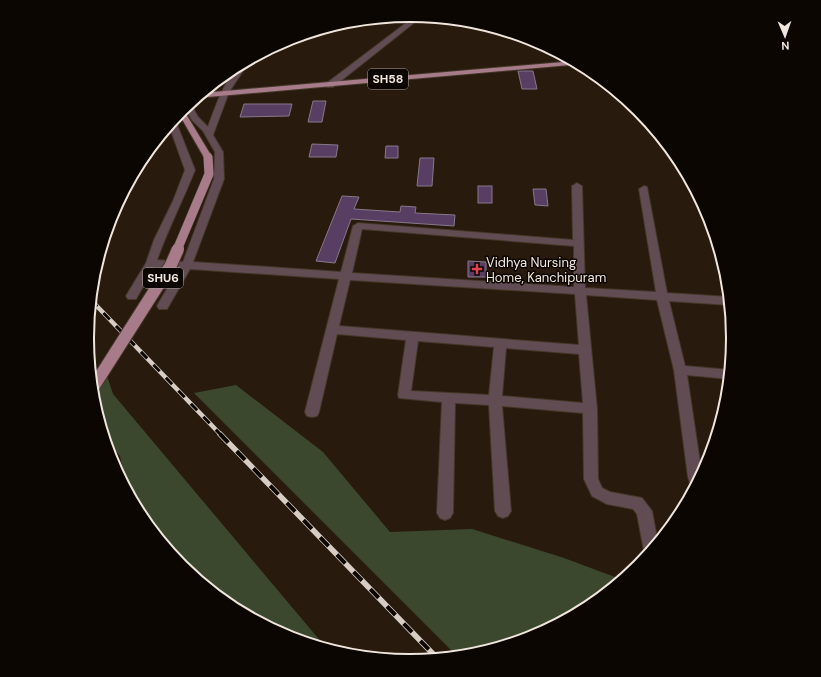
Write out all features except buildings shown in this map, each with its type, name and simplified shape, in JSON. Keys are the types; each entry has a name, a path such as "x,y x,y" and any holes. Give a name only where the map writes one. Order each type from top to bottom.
{"main road":[{"name":"SH58","path":"210,94 330,85 566,63"},
{"name":"SHU6","path":"97,381 171,265 209,174 208,157 185,117"}],"street":[{"path":"330,85 409,22"},
{"path":"209,135 225,92 237,73"},
{"path":"163,306 187,264 219,178 219,152 209,135 191,111"},
{"path":"132,296 151,263 159,240 178,201 190,170 175,128"},
{"path":"577,186 580,291 590,409 592,479 597,492 607,498 637,503 644,511 651,544"},
{"path":"644,189 662,296 680,370 695,476"},
{"path":"312,412 344,276 358,226 578,243"},
{"path":"151,263 187,264 344,276 724,301"},
{"path":"332,330 584,350"},
{"path":"413,336 404,395 495,400 590,409"},
{"path":"500,343 495,400 503,511"},
{"path":"680,370 725,374"},
{"path":"445,513 449,397"}],"green space":[{"path":"106,373 113,394 321,642 289,631 252,613 235,602 218,590 187,562 159,531 136,497 123,470 120,456 115,450 105,420 97,382"},
{"path":"236,385 323,452 390,532 472,529 564,558 617,578 603,590 569,613 532,631 492,644 453,652 194,393"}],"railway":[{"path":"96,305 221,435"},
{"path":"220,434 433,654"}],"place":[{"name":"Vidhya Nursing Home, Kanchipuram","path":"477,269"}]}
